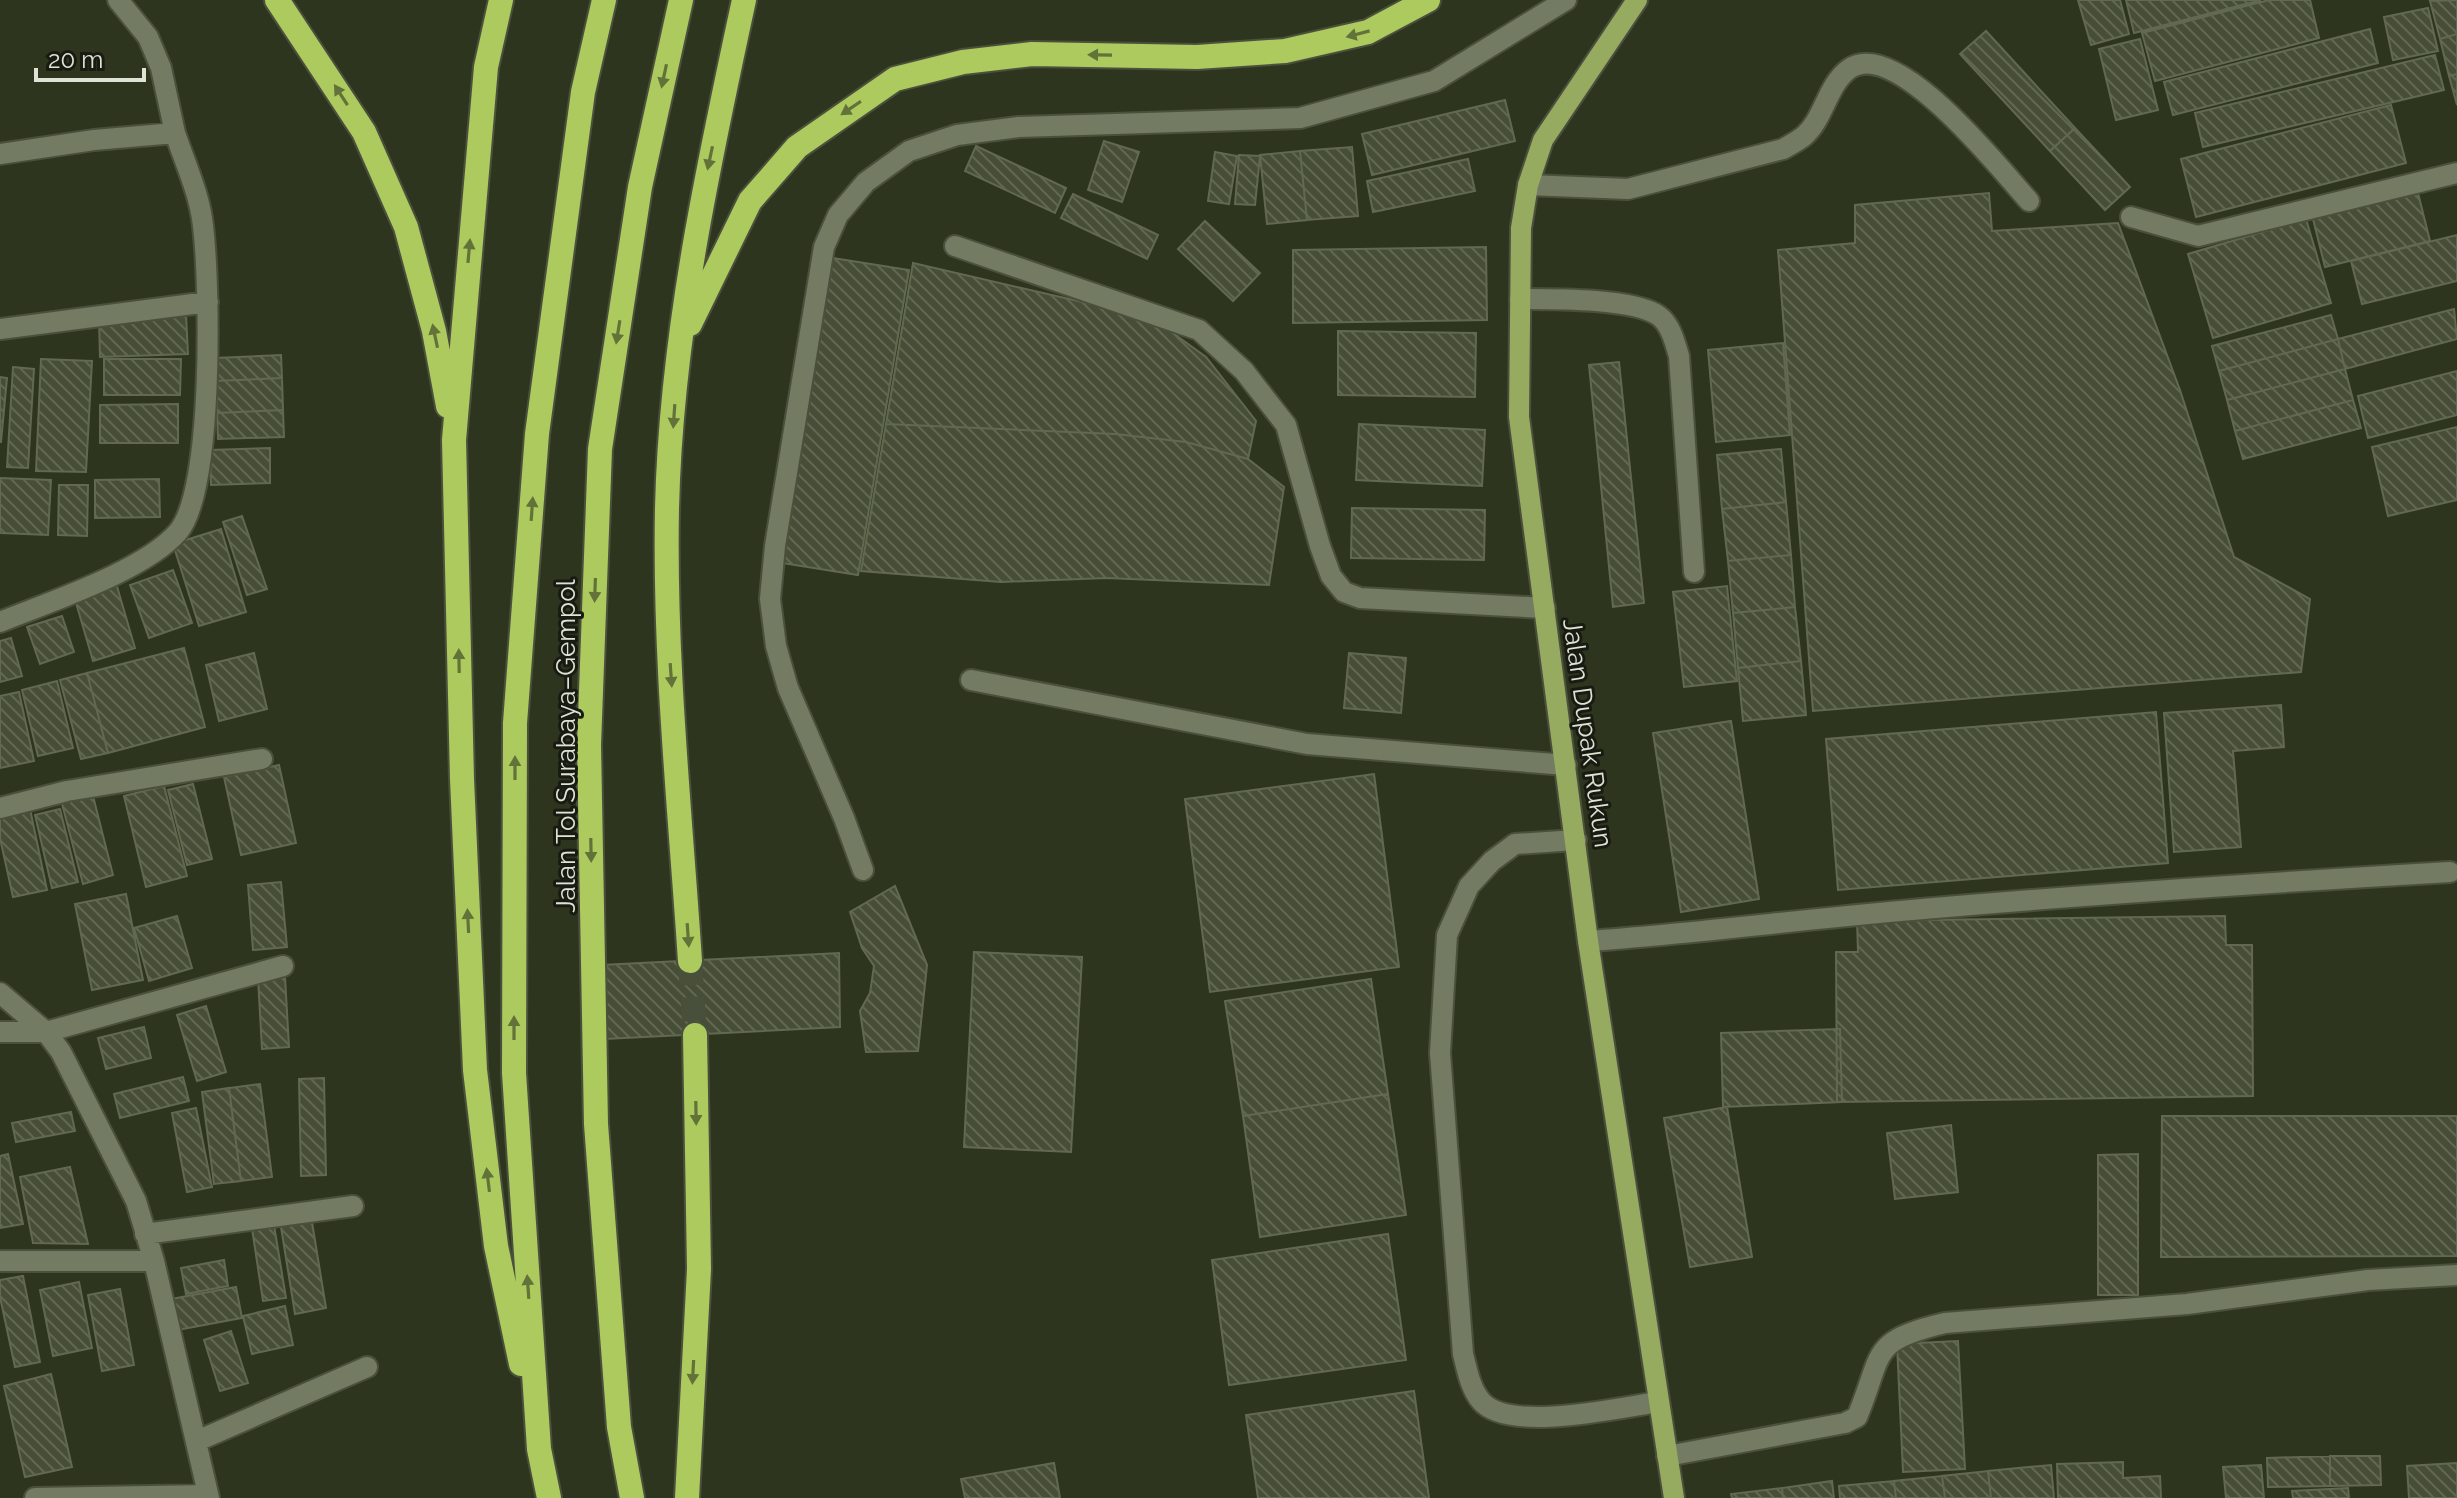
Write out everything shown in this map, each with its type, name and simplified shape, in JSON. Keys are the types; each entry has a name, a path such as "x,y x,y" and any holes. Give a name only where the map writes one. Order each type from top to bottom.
{"highway":[{"path":"277,0 364,132 406,227 434,331 454,440"},
{"path":"501,0 485,82 454,440 462,779 475,1070 496,1246 539,1449"},
{"name":"Jalan Tol Surabaya–Gempol","path":"549,1498 539,1449 514,1073 515,723 537,434 583,92 604,0"},
{"name":"Jalan Tol Surabaya–Gempol","path":"632,1498 619,1427 596,1124 590,729 600,449 640,187 681,0"},
{"path":"690,961 670,662 667,506 679,346 705,180 744,0"},
{"path":"679,346 750,201 797,147 895,79 963,62 1032,54 1197,57 1285,51 1368,32 1428,0"},
{"path":"687,1498 699,1269 695,1035"}],"main road":[{"name":"Jalan Dupak Rukun","path":"1637,0 1543,140 1528,185 1521,228 1519,417 1588,941 1674,1498"}],"street":[{"path":"0,622 154,556 180,530 191,508 199,477 208,302 203,223 175,133 161,68 148,37 118,0"},
{"path":"863,870 788,688 776,646 770,599 775,546 824,247 838,215 866,182 909,151 957,135 1019,127 1300,118 1434,81 1566,0"},
{"path":"1528,185 1628,189 1783,149 1805,136 1841,78 1848,70 1860,65 1893,69 1926,91 2029,201"},
{"path":"0,154 94,140 175,133"},
{"path":"2131,217 2198,236 2457,173"},
{"path":"955,246 1199,330 1244,371 1286,425 1320,546 1331,576 1344,592 1360,598 1545,608"},
{"path":"1520,299 1574,298 1643,309 1661,317 1671,332 1679,356 1694,572"},
{"path":"0,329 208,302"},
{"path":"971,680 1307,744 1566,765"},
{"path":"0,808 67,791 262,759"},
{"path":"1576,840 1515,844 1492,861 1469,886 1447,935 1440,1053 1463,1354 1470,1382 1481,1401 1499,1414 1536,1417 1658,1402"},
{"path":"1588,941 2193,887 2450,872"},
{"path":"0,1032 46,1032 283,966"},
{"path":"0,993 46,1032 61,1052 129,1188 154,1261 209,1497 35,1498"},
{"path":"145,1234 353,1206"},
{"path":"0,1261 154,1261"},
{"path":"1667,1456 1845,1423 1857,1417 1884,1348 1897,1337 1945,1323 2187,1304 2368,1280 2457,1275"},
{"path":"197,1441 367,1367"}],"building":[{"path":"2078,0 2120,0 2129,34 2091,45"},
{"path":"2126,0 2261,0 2134,33"},
{"path":"2269,0 2310,0 2319,38 2155,81 2142,33"},
{"path":"2457,0 2457,34 2440,39 2430,1"},
{"path":"2428,8 2438,51 2393,60 2384,17"},
{"path":"2370,29 2378,63 2173,115 2164,82"},
{"path":"1986,31 2075,128 2050,151 1960,54"},
{"path":"2457,34 2457,74 2449,76 2440,39"},
{"path":"2140,39 2158,110 2116,120 2099,49"},
{"path":"2435,55 2444,90 2203,147 2195,113"},
{"path":"2457,74 2457,105 2449,76"},
{"path":"1505,100 1515,141 1372,175 1362,134"},
{"path":"2391,105 2406,163 2196,217 2181,159"},
{"path":"2075,128 2130,187 2105,210 2050,151"},
{"path":"1104,141 1139,152 1122,202 1088,190"},
{"path":"976,146 1066,188 1055,213 965,171"},
{"path":"1352,147 1358,216 1307,220 1300,151"},
{"path":"1300,151 1307,220 1267,224 1260,155"},
{"path":"1215,152 1237,156 1229,204 1208,201"},
{"path":"1239,155 1260,156 1255,205 1235,204"},
{"path":"1468,159 1475,191 1373,212 1367,181"},
{"path":"2417,189 2430,241 2325,267 2312,215"},
{"path":"1989,193 1992,231 2118,223 2180,390 2234,557 2310,599 2301,672 1813,711 1778,250 1855,243 1855,205"},
{"path":"1073,194 1158,235 1147,259 1061,218"},
{"path":"2306,219 2331,303 2213,338 2188,254"},
{"path":"1205,221 1260,273 1233,301 1178,249"},
{"path":"2457,235 2457,281 2362,304 2351,261"},
{"path":"1486,247 1487,320 1293,323 1293,250"},
{"path":"833,258 909,270 858,575 782,563"},
{"path":"913,263 1152,318 1206,357 1256,421 1248,459 1186,442 1115,434 886,424"},
{"path":"2454,309 2457,339 2345,369 2338,339"},
{"path":"186,315 188,354 100,357 99,318"},
{"path":"2331,315 2338,339 2219,371 2212,346"},
{"path":"1338,331 1476,333 1475,397 1338,395"},
{"path":"2338,339 2345,369 2227,400 2219,371"},
{"path":"1783,343 1790,435 1716,442 1708,350"},
{"path":"281,355 282,378 216,381 215,358"},
{"path":"41,359 92,361 86,472 36,471"},
{"path":"104,359 181,359 180,395 104,395"},
{"path":"1619,362 1644,603 1613,607 1589,365"},
{"path":"13,367 34,369 28,468 7,467"},
{"path":"2345,369 2353,400 2235,431 2227,400"},
{"path":"2457,371 2457,415 2368,438 2358,396"},
{"path":"0,377 7,378 1,442 0,442"},
{"path":"282,378 283,410 217,413 216,381"},
{"path":"2353,400 2361,428 2243,459 2235,431"},
{"path":"178,404 178,443 100,443 100,405"},
{"path":"283,410 284,437 218,439 217,413"},
{"path":"886,424 1115,434 1186,442 1248,459 1284,487 1269,585 1107,578 1001,582 861,571"},
{"path":"1359,424 1485,430 1482,486 1356,480"},
{"path":"2457,427 2457,500 2388,516 2372,447"},
{"path":"270,448 270,483 211,485 210,450"},
{"path":"1781,449 1786,502 1722,509 1717,455"},
{"path":"0,478 51,480 48,535 0,533"},
{"path":"159,479 160,517 95,518 95,480"},
{"path":"59,485 88,485 87,536 58,535"},
{"path":"1786,502 1791,555 1728,561 1722,509"},
{"path":"1352,508 1485,510 1484,560 1351,558"},
{"path":"242,516 267,589 247,595 223,522"},
{"path":"221,529 246,612 199,626 173,544"},
{"path":"1791,555 1795,607 1733,613 1728,561"},
{"path":"173,570 192,623 149,638 130,585"},
{"path":"116,583 135,648 93,661 74,596"},
{"path":"1727,586 1737,681 1684,687 1673,592"},
{"path":"1795,607 1801,661 1738,668 1733,613"},
{"path":"62,616 74,652 40,664 27,627"},
{"path":"11,638 22,676 0,682 0,641"},
{"path":"184,648 205,727 108,753 87,673"},
{"path":"254,653 267,709 219,721 206,665"},
{"path":"1349,653 1406,658 1401,713 1344,708"},
{"path":"1801,661 1806,715 1743,721 1738,668"},
{"path":"87,673 108,753 81,759 60,680"},
{"path":"57,681 73,748 38,756 22,690"},
{"path":"19,692 34,761 0,768 0,696"},
{"path":"2281,705 2284,747 2233,751 2241,847 2174,852 2164,713"},
{"path":"2156,712 2168,863 1838,890 1826,739"},
{"path":"1731,721 1759,899 1681,912 1653,733"},
{"path":"279,765 296,843 241,855 224,777"},
{"path":"1374,774 1399,967 1210,992 1185,799"},
{"path":"193,784 212,859 187,865 168,790"},
{"path":"164,786 187,876 146,887 124,796"},
{"path":"92,792 113,875 83,884 61,800"},
{"path":"30,809 47,890 13,897 0,838 0,816"},
{"path":"60,809 78,882 52,888 35,815"},
{"path":"281,882 287,947 253,950 248,885"},
{"path":"895,886 927,965 918,1051 866,1052 860,1011 870,993 874,966 862,948 850,912"},
{"path":"126,894 143,980 92,990 75,904"},
{"path":"177,916 192,968 149,981 134,928"},
{"path":"2225,916 2226,945 2252,945 2253,1096 1837,1102 1836,952 1858,952 1857,921"},
{"path":"974,952 1082,957 1071,1152 964,1147"},
{"path":"839,953 840,1027 605,1039 602,965"},
{"path":"285,977 289,1047 262,1049 258,978"},
{"path":"1371,979 1388,1094 1243,1116 1225,1001"},
{"path":"206,1006 226,1072 197,1081 177,1015"},
{"path":"144,1027 151,1058 106,1069 98,1038"},
{"path":"1840,1029 1842,1102 1723,1107 1721,1033"},
{"path":"183,1077 189,1101 120,1118 114,1094"},
{"path":"324,1078 326,1175 301,1176 299,1079"},
{"path":"260,1084 272,1177 241,1181 229,1088"},
{"path":"229,1088 241,1181 214,1184 202,1092"},
{"path":"1388,1094 1406,1215 1260,1237 1243,1116"},
{"path":"1727,1107 1752,1257 1690,1267 1664,1118"},
{"path":"196,1108 212,1187 187,1192 172,1113"},
{"path":"71,1112 75,1131 16,1142 12,1123"},
{"path":"2162,1116 2457,1116 2457,1256 2161,1257"},
{"path":"1951,1125 1958,1192 1895,1199 1887,1133"},
{"path":"8,1154 23,1224 0,1228 0,1156"},
{"path":"2138,1154 2138,1295 2098,1295 2098,1155"},
{"path":"70,1167 88,1244 33,1243 20,1177"},
{"path":"311,1216 326,1308 295,1314 280,1221"},
{"path":"273,1219 286,1298 263,1301 251,1222"},
{"path":"1388,1234 1406,1360 1229,1385 1212,1260"},
{"path":"224,1260 228,1286 186,1294 181,1268"},
{"path":"23,1276 40,1362 15,1367 0,1297 0,1280"},
{"path":"79,1282 92,1348 53,1356 40,1290"},
{"path":"236,1287 242,1318 177,1330 171,1299"},
{"path":"120,1289 134,1365 102,1371 88,1295"},
{"path":"285,1306 293,1345 252,1354 243,1316"},
{"path":"231,1331 248,1383 220,1391 204,1340"},
{"path":"1958,1341 1965,1469 1903,1472 1897,1344"},
{"path":"51,1374 72,1467 25,1477 4,1386"},
{"path":"1414,1391 1429,1498 1258,1498 1246,1415"},
{"path":"2330,1456 2380,1456 2381,1485 2330,1486"},
{"path":"2330,1456 2330,1486 2268,1487 2267,1458"},
{"path":"2123,1462 2123,1478 2160,1476 2161,1498 2058,1498 2057,1464"},
{"path":"1054,1463 1060,1498 965,1498 961,1479"},
{"path":"2457,1463 2457,1498 2409,1498 2407,1466"},
{"path":"2051,1465 2054,1498 1991,1498 1988,1471"},
{"path":"2261,1465 2264,1498 2226,1498 2223,1467"},
{"path":"1988,1471 1991,1498 1945,1498 1942,1476"},
{"path":"1942,1476 1945,1498 1896,1498 1894,1481"},
{"path":"1832,1481 1834,1498 1783,1498 1782,1488"},
{"path":"1894,1481 1896,1498 1840,1498 1839,1486"},
{"path":"1782,1488 1783,1498 1732,1498 1731,1494"},
{"path":"2348,1488 2349,1498 2293,1498 2292,1491"}],"tunnel":[{"path":"690,961 695,1035"}]}
